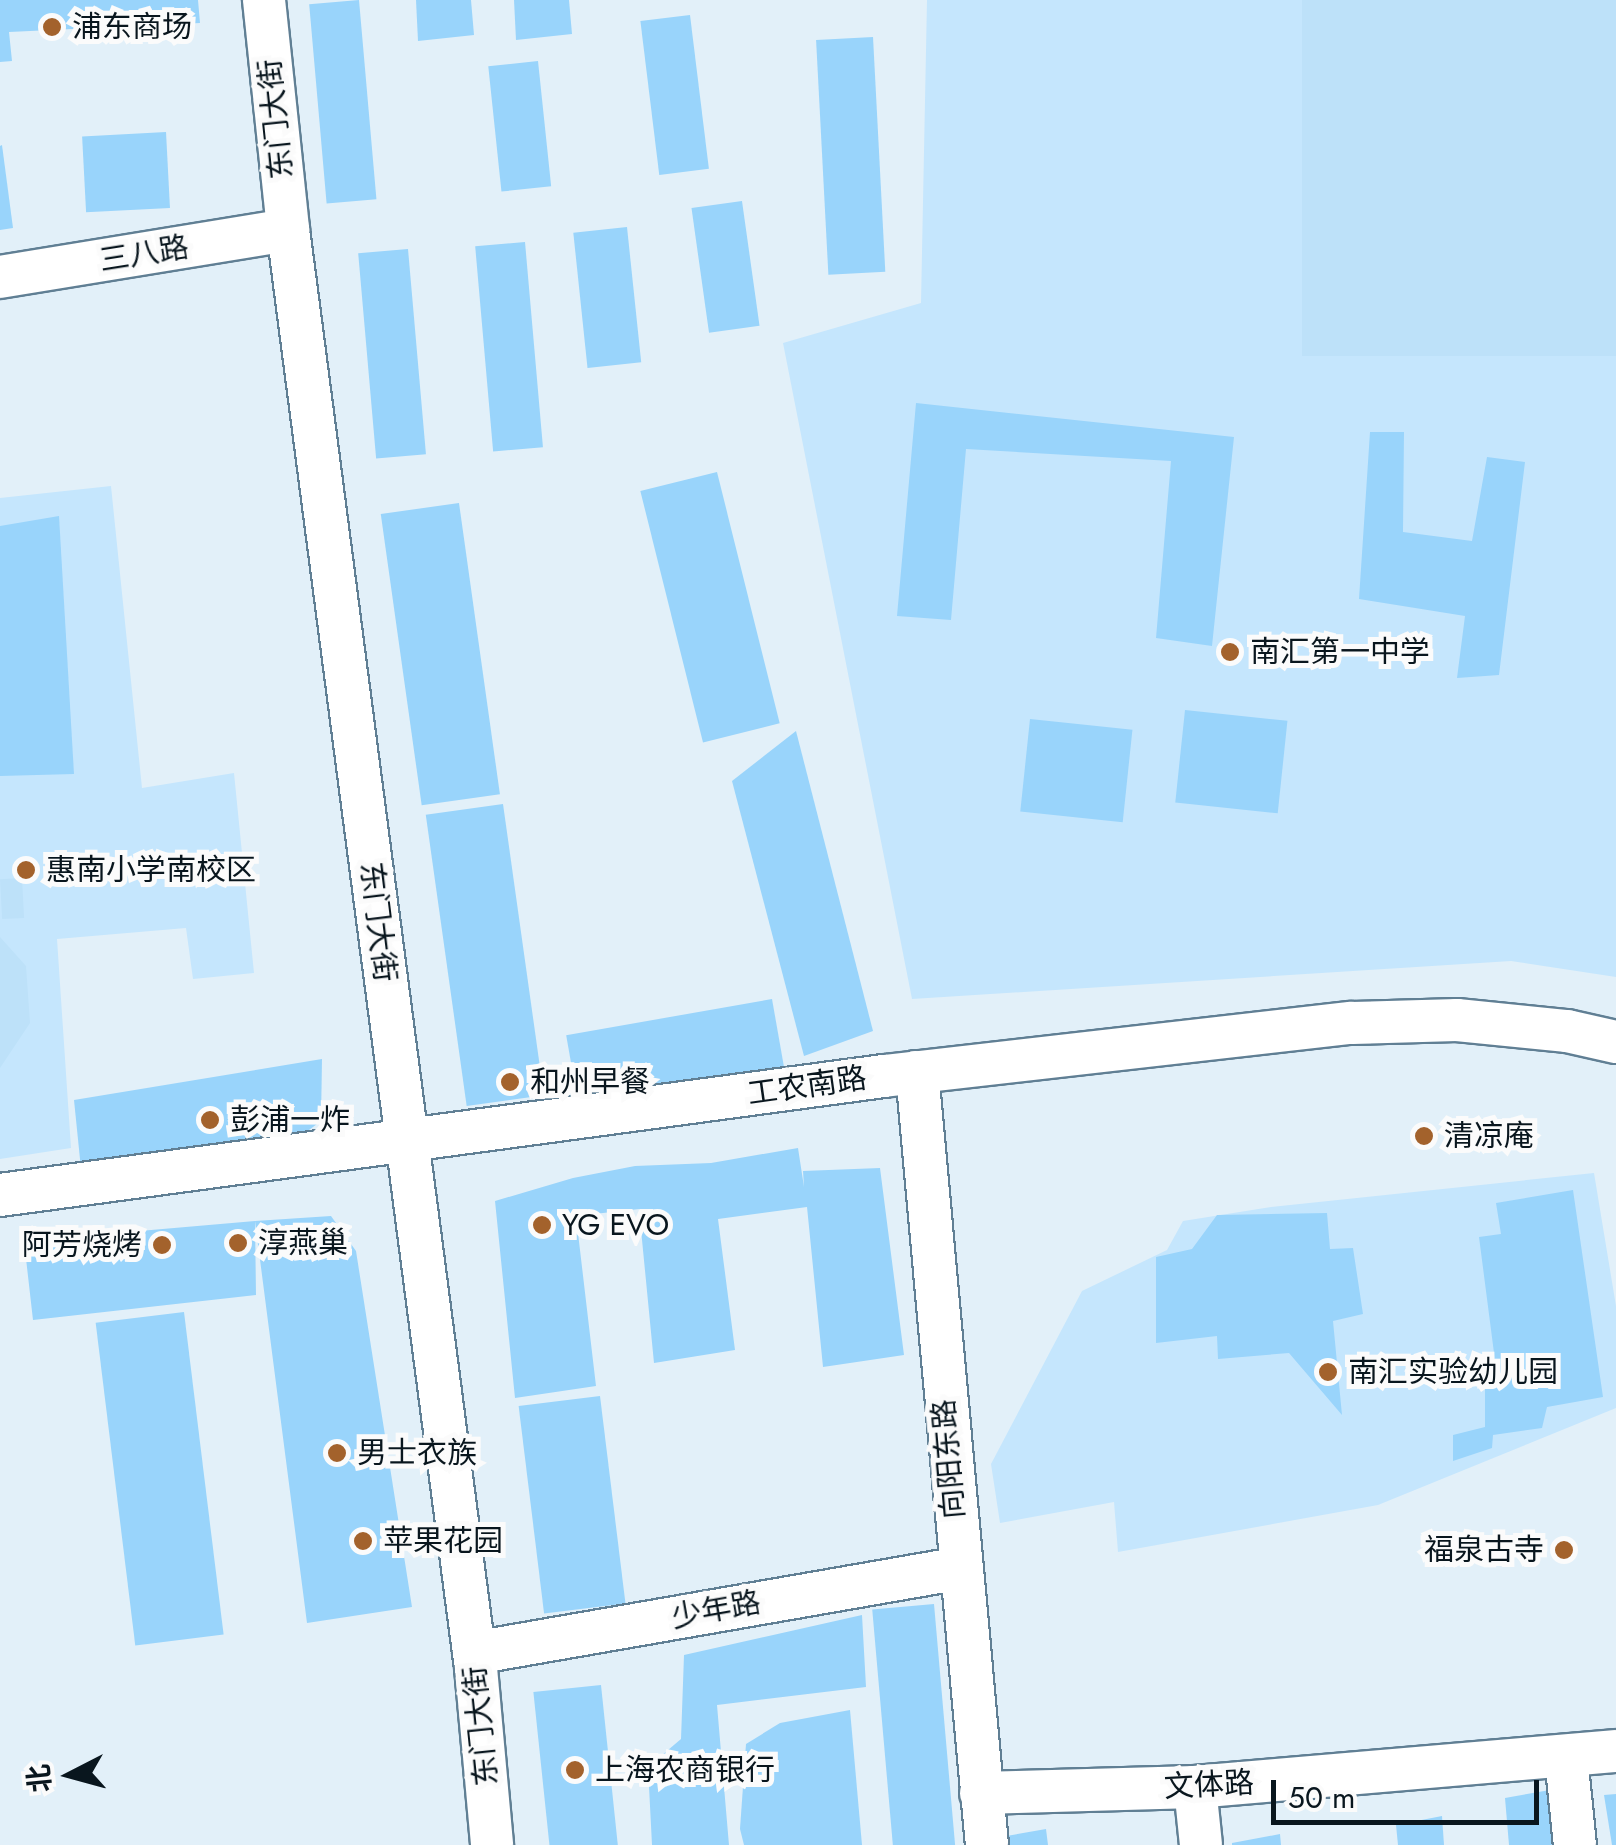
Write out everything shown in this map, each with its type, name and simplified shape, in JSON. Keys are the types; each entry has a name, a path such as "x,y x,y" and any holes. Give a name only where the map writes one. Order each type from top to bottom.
{"street":[{"name":"东门大街","path":"264,0 288,230 474,1653 492,1845"},
{"name":"三八路","path":"0,277 288,230"},
{"name":"工农南路","path":"0,1195 917,1072 1406,1020 1508,1024 1616,1042"},
{"name":"向阳东路","path":"917,1072 958,1568 987,1845"},
{"name":"少年路","path":"474,1653 958,1568"},
{"name":"文体路","path":"981,1793 1195,1787 1616,1751"},
{"path":"1566,1756 1575,1845"},
{"path":"1195,1787 1201,1845"}],"shaded area":[{"name":"南汇第一中学","path":"927,0 1616,0 1616,977 1511,961 912,999 783,343 921,303"},
{"path":"1302,0 1616,0 1616,356 1302,356"},
{"name":"惠南小学南校区","path":"111,486 142,788 234,773 254,973 193,979 186,928 57,939 71,1148 0,1159 0,498"},
{"path":"22,878 24,918 2,919 0,879"},
{"path":"0,937 26,966 30,1023 0,1068"},
{"name":"南汇实验幼儿园","path":"1594,1173 1616,1306 1616,1408 1378,1505 1118,1552 1114,1502 1000,1523 991,1464 1082,1291 1167,1250 1183,1221 1271,1207"}],"building":[{"name":"浦东商场","path":"0,0 198,0 200,23 9,32 12,61 0,62"},
{"path":"359,0 376,199 327,204 309,4"},
{"path":"416,0 471,0 474,35 418,41"},
{"path":"514,0 569,0 572,34 516,40"},
{"path":"690,15 709,169 659,175 640,21"},
{"path":"873,37 885,272 828,275 816,40"},
{"path":"538,61 551,186 501,192 488,66"},
{"path":"166,132 170,208 86,212 82,136"},
{"path":"0,146 13,228 0,230"},
{"path":"742,201 760,326 709,333 691,208"},
{"path":"627,227 641,362 588,368 573,233"},
{"path":"525,242 543,447 493,452 475,246"},
{"path":"408,249 426,454 376,459 358,253"},
{"path":"916,403 1234,437 1212,646 1156,638 1171,461 966,449 951,620 897,616"},
{"path":"1370,432 1404,432 1403,532 1472,541 1487,457 1525,462 1499,675 1457,678 1465,616 1359,599"},
{"path":"717,472 780,723 703,742 640,491"},
{"path":"459,503 500,794 422,805 381,514"},
{"path":"59,516 74,774 0,776 0,526"},
{"path":"1185,710 1287,721 1278,813 1175,802"},
{"path":"1030,719 1132,730 1123,822 1020,811"},
{"path":"796,731 873,1031 804,1056 732,781"},
{"path":"503,804 544,1095 467,1106 426,815"},
{"path":"772,999 786,1078 580,1114 566,1035"},
{"path":"322,1059 321,1121 293,1142 81,1169 74,1100"},
{"path":"798,1148 804,1187 803,1171 880,1168 904,1355 823,1367 807,1207 718,1219 735,1350 654,1363 639,1209 576,1216 596,1386 515,1398 495,1201 573,1178 635,1166 711,1163"},
{"path":"1573,1190 1603,1397 1547,1407 1542,1428 1493,1435 1492,1448 1453,1461 1453,1435 1485,1427 1485,1378 1497,1376 1479,1237 1501,1234 1496,1203"},
{"path":"1327,1213 1330,1249 1353,1248 1363,1314 1333,1321 1342,1415 1289,1353 1218,1359 1217,1336 1156,1343 1156,1257 1192,1249 1217,1215"},
{"path":"331,1216 356,1251 412,1607 307,1623 255,1221"},
{"path":"255,1221 256,1295 33,1320 24,1241"},
{"path":"184,1312 224,1635 135,1645 96,1323"},
{"path":"600,1396 625,1603 544,1613 519,1406"},
{"path":"934,1604 955,1845 893,1845 872,1609"},
{"path":"862,1615 866,1687 717,1705 729,1845 652,1845 648,1767 681,1739 684,1655"},
{"name":"上海农商银行","path":"601,1685 618,1845 549,1845 533,1692"},
{"path":"850,1710 862,1845 744,1845 740,1829 746,1744 780,1723"},
{"path":"1550,1790 1555,1845 1509,1845 1505,1798"},
{"path":"1616,1794 1616,1845 1612,1845 1604,1795"},
{"path":"1442,1816 1444,1845 1398,1845 1396,1825"},
{"path":"1046,1829 1048,1845 1001,1845 1001,1837"},
{"path":"1280,1834 1281,1845 1232,1845 1232,1843"}],"place":[{"name":"浦东商场","path":"52,27"},
{"name":"南汇第一中学","path":"1230,652"},
{"name":"惠南小学南校区","path":"26,870"},
{"name":"和州早餐","path":"510,1082"},
{"name":"彭浦一炸","path":"210,1120"},
{"name":"清凉庵","path":"1424,1136"},
{"name":"YG EVO","path":"542,1225"},
{"name":"淳燕巢","path":"238,1243"},
{"name":"阿芳烧烤","path":"162,1245"},
{"name":"南汇实验幼儿园","path":"1328,1372"},
{"name":"男士衣族","path":"337,1453"},
{"name":"苹果花园","path":"363,1541"},
{"name":"福泉古寺","path":"1564,1550"},
{"name":"上海农商银行","path":"575,1770"}]}
